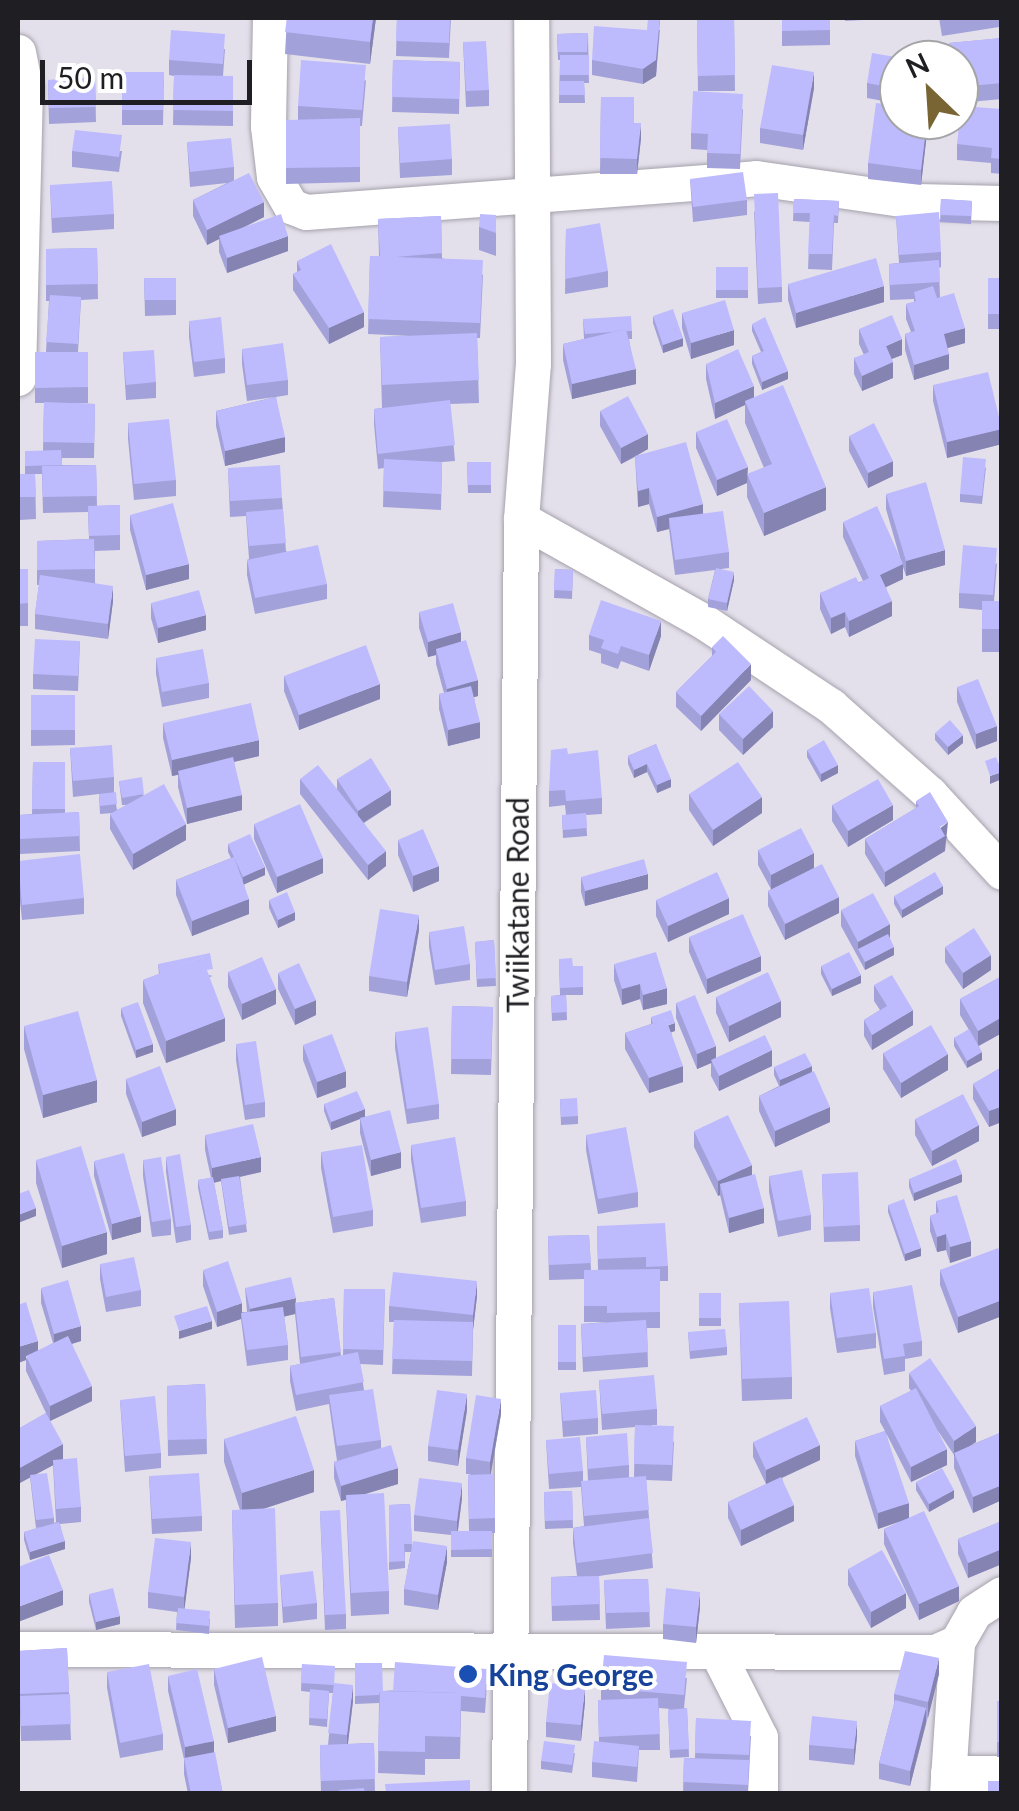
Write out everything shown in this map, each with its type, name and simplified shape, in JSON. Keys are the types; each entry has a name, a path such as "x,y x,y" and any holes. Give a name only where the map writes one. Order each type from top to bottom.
{"street":[{"path":"270,18 270,152 291,206 324,212 533,192 756,178 916,201 1002,203"},
{"name":"Twiikatane Road","path":"509,1794 521,519 532,364 531,18"},
{"path":"18,52 26,88 18,378"},
{"path":"521,519 770,662 831,706 987,843 1002,872"},
{"path":"1002,1594 974,1612 957,1642 947,1783 1002,1773"},
{"path":"18,1649 934,1652 957,1642"},
{"path":"717,1652 760,1737 760,1794"}],"building":[{"path":"287,18 373,18 370,42 285,32"},
{"path":"397,18 450,18 449,43 396,41"},
{"path":"648,18 660,18 656,60 643,69 592,60 594,26 647,30"},
{"path":"697,18 734,18 735,75 698,76"},
{"path":"782,18 830,18 830,30 782,31"},
{"path":"171,30 225,34 223,64 169,60"},
{"path":"588,33 587,52 558,52 557,34"},
{"path":"1002,38 1002,83 979,85 979,40"},
{"path":"486,41 489,90 466,91 463,42"},
{"path":"872,53 879,54 879,85 867,83"},
{"path":"560,55 589,55 589,75 560,75"},
{"path":"301,60 366,65 362,110 298,106"},
{"path":"393,60 460,62 459,99 392,97"},
{"path":"772,65 814,72 803,135 760,128"},
{"path":"122,72 164,72 163,110 122,110"},
{"path":"174,75 233,76 233,111 173,110"},
{"path":"95,78 96,107 49,108 48,80"},
{"path":"559,81 584,81 585,95 559,95"},
{"path":"693,91 743,94 740,154 707,153 708,134 691,133"},
{"path":"601,97 634,97 634,123 641,123 637,159 600,158"},
{"path":"876,103 879,140 925,140 921,170 868,163"},
{"path":"979,107 1002,109 1002,159 991,158 992,148 957,144 957,140 979,140"},
{"path":"360,118 360,167 286,168 286,120"},
{"path":"450,124 452,159 400,163 398,127"},
{"path":"75,130 122,135 119,157 72,151"},
{"path":"231,138 234,167 190,172 187,142"},
{"path":"743,172 747,200 693,207 690,179"},
{"path":"249,173 264,202 207,230 193,200"},
{"path":"112,181 114,214 52,218 50,185"},
{"path":"778,193 782,287 758,288 754,194"},
{"path":"794,199 839,201 838,216 793,213"},
{"path":"941,199 972,201 971,216 940,215"},
{"path":"810,212 834,213 832,254 808,254"},
{"path":"939,212 941,252 899,255 896,216"},
{"path":"281,214 288,236 227,258 219,236"},
{"path":"480,214 496,215 496,233 479,227"},
{"path":"441,216 442,253 396,257 483,260 480,323 368,319 370,256 380,256 378,219"},
{"path":"600,223 608,271 565,279 566,229"},
{"path":"331,244 364,312 329,328 293,274 301,270 297,261"},
{"path":"97,248 98,284 46,285 46,249"},
{"path":"876,258 884,286 796,313 788,284"},
{"path":"939,260 940,282 890,285 889,264"},
{"path":"716,267 748,267 748,290 716,290"},
{"path":"144,278 176,278 176,300 145,300"},
{"path":"988,278 1002,278 1002,314 988,314"},
{"path":"933,286 937,298 954,293 965,328 944,334 949,354 914,365 905,334 915,331 906,304 916,301 914,292"},
{"path":"50,295 81,297 78,344 46,342"},
{"path":"725,300 734,330 691,343 682,313"},
{"path":"673,309 683,338 663,345 653,316"},
{"path":"892,315 902,339 886,346 893,362 862,376 854,358 869,352 859,329"},
{"path":"631,316 632,331 585,334 583,319"},
{"path":"221,317 225,358 194,362 189,321"},
{"path":"765,317 788,371 762,382 752,356 764,351 752,324"},
{"path":"626,329 636,369 572,384 563,344"},
{"path":"477,333 479,380 382,385 380,337"},
{"path":"283,343 288,380 247,385 242,349"},
{"path":"738,349 754,386 715,403 706,364"},
{"path":"154,350 156,382 126,385 123,352"},
{"path":"35,352 88,352 88,387 35,388"},
{"path":"988,372 1002,429 947,442 933,385"},
{"path":"783,385 826,487 764,513 747,474 772,464 745,401"},
{"path":"628,396 648,434 621,448 600,411"},
{"path":"276,397 285,437 225,451 216,411"},
{"path":"450,400 455,445 378,454 374,409"},
{"path":"44,402 95,404 94,443 43,442"},
{"path":"169,419 176,480 134,484 128,423"},
{"path":"727,419 748,467 717,480 696,432"},
{"path":"874,423 893,461 868,473 849,436"},
{"path":"686,442 703,504 657,517 649,488 638,491 635,456"},
{"path":"61,450 62,465 25,466 25,451"},
{"path":"963,457 986,459 982,496 960,494"},
{"path":"384,459 442,462 441,494 383,491"},
{"path":"467,462 491,462 491,485 468,485"},
{"path":"96,465 97,496 43,497 42,466"},
{"path":"280,465 282,498 230,501 228,468"},
{"path":"20,474 35,474 36,497 20,497"},
{"path":"926,482 945,550 906,561 886,494"},
{"path":"173,503 189,564 146,575 130,515"},
{"path":"120,505 120,535 89,536 88,506"},
{"path":"877,506 903,564 880,575 892,601 849,621 845,612 831,618 820,593 856,577 859,583 869,578 843,522"},
{"path":"283,509 286,543 249,546 246,512"},
{"path":"723,511 729,552 675,560 669,518"},
{"path":"94,539 95,569 37,570 37,541"},
{"path":"318,545 327,584 255,598 247,560"},
{"path":"963,545 997,548 993,595 959,593"},
{"path":"716,568 734,572 727,603 708,599"},
{"path":"18,569 28,569 28,603 18,604"},
{"path":"555,569 573,570 572,591 554,590"},
{"path":"40,575 113,586 108,624 35,614"},
{"path":"199,590 206,615 158,628 151,603"},
{"path":"601,600 661,621 649,655 621,646 618,654 601,648 604,640 589,635"},
{"path":"982,601 1002,601 1002,629 982,629"},
{"path":"453,603 461,632 428,642 419,612"},
{"path":"723,636 751,664 701,716 676,692 716,652 712,647"},
{"path":"35,639 80,641 78,676 33,674"},
{"path":"466,640 478,680 447,689 436,649"},
{"path":"366,645 380,684 299,715 284,676"},
{"path":"203,649 209,683 162,692 156,658"},
{"path":"978,679 997,726 976,734 957,687"},
{"path":"471,686 480,722 448,730 439,694"},
{"path":"749,686 773,711 743,739 719,714"},
{"path":"31,695 75,695 75,730 31,730"},
{"path":"251,703 259,740 172,760 163,723"},
{"path":"950,720 963,735 948,747 935,733"},
{"path":"824,740 838,765 821,774 807,750"},
{"path":"656,744 671,779 657,785 647,764 634,770 628,756"},
{"path":"112,745 114,777 73,781 70,748"},
{"path":"567,748 568,754 598,750 602,798 566,801 565,790 549,791 551,750"},
{"path":"233,757 242,795 187,808 178,771"},
{"path":"996,757 1002,772 990,776 985,761"},
{"path":"371,758 391,790 358,811 337,779"},
{"path":"33,762 65,762 65,809 32,809"},
{"path":"738,762 762,797 713,830 689,794"},
{"path":"318,765 386,851 368,865 300,779"},
{"path":"142,777 144,794 122,798 119,781"},
{"path":"878,779 893,805 848,831 832,805"},
{"path":"164,784 186,824 133,854 110,814"},
{"path":"116,792 117,804 100,806 99,794"},
{"path":"930,792 948,822 940,827 945,836 885,872 865,839 919,806 916,801"},
{"path":"300,804 323,858 277,877 254,824"},
{"path":"79,812 80,836 20,839 19,815"},
{"path":"586,813 587,828 563,830 562,815"},
{"path":"801,828 814,853 771,875 758,850"},
{"path":"423,829 439,866 413,876 398,840"},
{"path":"250,834 265,867 243,877 228,844"},
{"path":"80,854 84,898 22,905 18,861"},
{"path":"234,857 249,899 192,921 176,880"},
{"path":"644,859 648,874 585,891 581,877"},
{"path":"822,864 839,897 785,924 768,891"},
{"path":"717,872 729,898 668,926 656,900"},
{"path":"935,872 943,886 902,910 894,896"},
{"path":"287,892 295,912 278,920 269,900"},
{"path":"873,893 890,924 858,942 841,910"},
{"path":"380,909 419,915 407,982 369,976"},
{"path":"743,914 761,956 707,979 689,937"},
{"path":"464,926 470,964 435,970 429,932"},
{"path":"974,928 991,955 963,973 945,947"},
{"path":"888,934 894,947 865,962 858,949"},
{"path":"494,940 496,978 477,979 475,942"},
{"path":"656,952 667,988 643,995 640,984 622,989 614,964"},
{"path":"849,952 861,975 832,989 821,966"},
{"path":"210,953 213,969 206,970 202,957 160,974 158,964"},
{"path":"202,957 225,1018 166,1041 143,980"},
{"path":"262,957 276,989 242,1004 228,972"},
{"path":"572,958 573,966 583,966 583,987 560,988 559,959"},
{"path":"299,963 316,1000 295,1009 278,973"},
{"path":"768,972 781,1001 729,1026 716,997"},
{"path":"892,975 913,1010 872,1035 864,1020 887,1006 874,985"},
{"path":"1002,976 1002,1017 978,1031 960,999"},
{"path":"566,995 567,1012 552,1013 551,996"},
{"path":"695,995 716,1046 697,1054 676,1003"},
{"path":"138,1002 153,1044 136,1050 121,1008"},
{"path":"452,1006 493,1007 491,1059 451,1059"},
{"path":"671,1010 675,1023 668,1025 666,1019 653,1024 651,1017"},
{"path":"78,1011 97,1080 43,1095 24,1026"},
{"path":"666,1019 683,1066 649,1078 625,1033"},
{"path":"931,1025 948,1054 901,1083 883,1053"},
{"path":"428,1027 439,1104 407,1109 395,1032"},
{"path":"969,1029 982,1052 967,1061 954,1038"},
{"path":"332,1034 346,1071 317,1082 303,1045"},
{"path":"765,1035 772,1050 719,1076 711,1060"},
{"path":"256,1041 265,1102 245,1105 236,1044"},
{"path":"805,1053 812,1066 780,1080 774,1067"},
{"path":"160,1066 176,1109 142,1122 126,1079"},
{"path":"1002,1067 1002,1106 989,1111 973,1084"},
{"path":"814,1071 830,1107 775,1131 759,1096"},
{"path":"357,1091 365,1109 331,1122 324,1104"},
{"path":"963,1094 979,1125 932,1151 915,1119"},
{"path":"577,1098 578,1116 561,1117 560,1099"},
{"path":"390,1110 401,1152 371,1160 360,1118"},
{"path":"728,1115 752,1165 718,1181 694,1131"},
{"path":"253,1124 261,1157 212,1168 205,1135"},
{"path":"626,1127 638,1192 598,1199 586,1135"},
{"path":"455,1137 466,1201 421,1208 411,1145"},
{"path":"362,1145 373,1210 333,1217 321,1152"},
{"path":"81,1146 107,1232 62,1246 36,1160"},
{"path":"124,1153 141,1216 112,1224 94,1161"},
{"path":"180,1154 191,1225 176,1227 166,1157"},
{"path":"161,1157 171,1219 152,1222 143,1160"},
{"path":"956,1159 962,1174 914,1193 909,1179"},
{"path":"802,1170 811,1215 778,1221 769,1176"},
{"path":"858,1172 860,1225 824,1227 822,1174"},
{"path":"755,1174 764,1208 729,1218 720,1184"},
{"path":"239,1176 247,1224 229,1227 221,1179"},
{"path":"213,1177 223,1230 209,1232 198,1180"},
{"path":"29,1190 36,1208 18,1215 18,1194"},
{"path":"957,1195 971,1241 950,1247 946,1234 937,1237 930,1216 939,1212 936,1201"},
{"path":"904,1199 921,1248 905,1254 888,1205"},
{"path":"665,1223 668,1266 646,1267 646,1257 598,1259 597,1226"},
{"path":"589,1235 591,1263 549,1265 548,1236"},
{"path":"998,1248 1002,1257 1002,1300 958,1317 940,1270"},
{"path":"134,1257 141,1290 106,1297 100,1264"},
{"path":"228,1261 242,1303 217,1312 203,1270"},
{"path":"660,1269 660,1312 607,1313 607,1306 584,1306 584,1270"},
{"path":"393,1272 477,1281 473,1315 389,1306"},
{"path":"291,1277 296,1298 250,1309 245,1288"},
{"path":"68,1280 81,1326 54,1334 41,1288"},
{"path":"912,1285 922,1341 903,1344 905,1356 884,1359 873,1292"},
{"path":"869,1288 876,1333 837,1338 830,1293"},
{"path":"344,1289 385,1289 383,1350 343,1349"},
{"path":"699,1293 721,1293 721,1318 699,1318"},
{"path":"334,1298 341,1352 301,1357 295,1303"},
{"path":"789,1301 792,1377 742,1379 739,1303"},
{"path":"26,1302 38,1341 18,1347 18,1305"},
{"path":"207,1306 212,1321 179,1331 174,1316"},
{"path":"283,1307 288,1345 247,1350 241,1313"},
{"path":"394,1320 473,1322 472,1361 392,1359"},
{"path":"646,1320 648,1352 583,1357 581,1324"},
{"path":"558,1325 576,1325 576,1362 558,1362"},
{"path":"725,1329 727,1347 690,1351 688,1332"},
{"path":"68,1336 92,1386 50,1406 26,1356"},
{"path":"358,1352 364,1382 296,1395 290,1366"},
{"path":"930,1358 976,1426 954,1441 909,1373"},
{"path":"654,1375 657,1409 602,1414 599,1380"},
{"path":"205,1384 207,1439 168,1440 167,1386"},
{"path":"916,1388 947,1449 911,1467 880,1406"},
{"path":"373,1389 381,1440 337,1446 329,1395"},
{"path":"437,1390 467,1394 458,1450 428,1446"},
{"path":"596,1390 598,1418 563,1421 560,1393"},
{"path":"476,1395 501,1399 490,1462 466,1458"},
{"path":"155,1396 161,1453 125,1456 120,1400"},
{"path":"46,1413 63,1444 18,1469 18,1429"},
{"path":"296,1416 314,1470 242,1493 224,1439"},
{"path":"807,1417 820,1445 766,1470 753,1442"},
{"path":"635,1425 674,1426 672,1465 634,1464"},
{"path":"885,1431 909,1503 878,1513 855,1441"},
{"path":"1002,1432 1002,1485 973,1497 954,1453"},
{"path":"627,1433 629,1465 588,1469 586,1437"},
{"path":"580,1437 583,1471 549,1474 546,1440"},
{"path":"391,1445 398,1468 341,1486 334,1462"},
{"path":"77,1458 81,1507 56,1509 53,1460"},
{"path":"942,1468 954,1490 929,1504 916,1482"},
{"path":"47,1473 54,1518 36,1520 30,1475"},
{"path":"199,1473 202,1516 152,1519 149,1476"},
{"path":"494,1474 495,1518 469,1519 468,1475"},
{"path":"646,1476 649,1510 584,1516 581,1481"},
{"path":"781,1477 794,1505 741,1530 728,1502"},
{"path":"419,1478 462,1483 457,1521 414,1515"},
{"path":"572,1491 573,1520 545,1521 544,1492"},
{"path":"384,1493 389,1591 351,1593 346,1495"},
{"path":"410,1504 412,1544 404,1544 405,1561 389,1562 389,1505"},
{"path":"275,1508 278,1603 235,1605 232,1510"},
{"path":"340,1510 346,1614 325,1615 320,1511"},
{"path":"924,1511 959,1586 919,1604 884,1529"},
{"path":"649,1518 653,1553 577,1563 573,1528"},
{"path":"1002,1521 1002,1549 968,1563 958,1539"},
{"path":"59,1522 65,1541 30,1552 24,1532"},
{"path":"451,1531 492,1531 492,1549 451,1550"},
{"path":"155,1538 191,1542 184,1597 148,1592"},
{"path":"413,1541 447,1546 438,1595 404,1589"},
{"path":"882,1550 906,1593 871,1612 848,1569"},
{"path":"49,1555 63,1590 18,1607 18,1567"},
{"path":"313,1571 317,1603 283,1607 280,1575"},
{"path":"599,1576 600,1604 552,1606 551,1577"},
{"path":"648,1579 650,1612 606,1613 604,1580"},
{"path":"113,1588 120,1616 96,1622 89,1594"},
{"path":"666,1588 700,1592 696,1627 663,1624"},
{"path":"178,1608 210,1611 209,1626 176,1623"},
{"path":"67,1648 69,1692 18,1694 18,1651"},
{"path":"905,1651 939,1658 928,1702 894,1694"},
{"path":"604,1655 687,1662 684,1695 601,1688"},
{"path":"262,1657 276,1716 228,1728 214,1669"},
{"path":"395,1662 487,1669 485,1698 461,1693 393,1691"},
{"path":"355,1663 382,1663 383,1691 379,1695 355,1696"},
{"path":"149,1664 163,1734 120,1743 107,1672"},
{"path":"302,1664 335,1666 334,1685 301,1683"},
{"path":"197,1669 214,1741 185,1747 168,1676"},
{"path":"334,1683 353,1685 347,1735 328,1733"},
{"path":"550,1683 585,1687 581,1725 546,1722"},
{"path":"310,1689 329,1691 327,1719 309,1718"},
{"path":"380,1691 461,1693 460,1737 425,1736 425,1752 378,1751"},
{"path":"70,1694 71,1724 21,1726 20,1696"},
{"path":"658,1698 660,1734 599,1737 598,1700"},
{"path":"895,1700 926,1708 910,1771 879,1763"},
{"path":"997,1701 1002,1701 1002,1742 997,1742"},
{"path":"687,1708 689,1749 670,1750 668,1710"},
{"path":"812,1716 857,1721 854,1749 809,1745"},
{"path":"696,1718 751,1721 749,1755 695,1753"},
{"path":"544,1741 575,1745 572,1765 541,1761"},
{"path":"594,1741 639,1746 637,1767 592,1762"},
{"path":"374,1743 375,1779 321,1781 320,1745"},
{"path":"215,1752 223,1794 191,1794 184,1758"},
{"path":"684,1758 749,1760 748,1785 683,1782"},
{"path":"470,1780 470,1794 386,1794 385,1784"},
{"path":"988,1781 1002,1781 1002,1794 988,1794"},
{"path":"364,1788 365,1794 340,1794 339,1790"}],"place":[{"name":"King George","path":"468,1674"}]}
